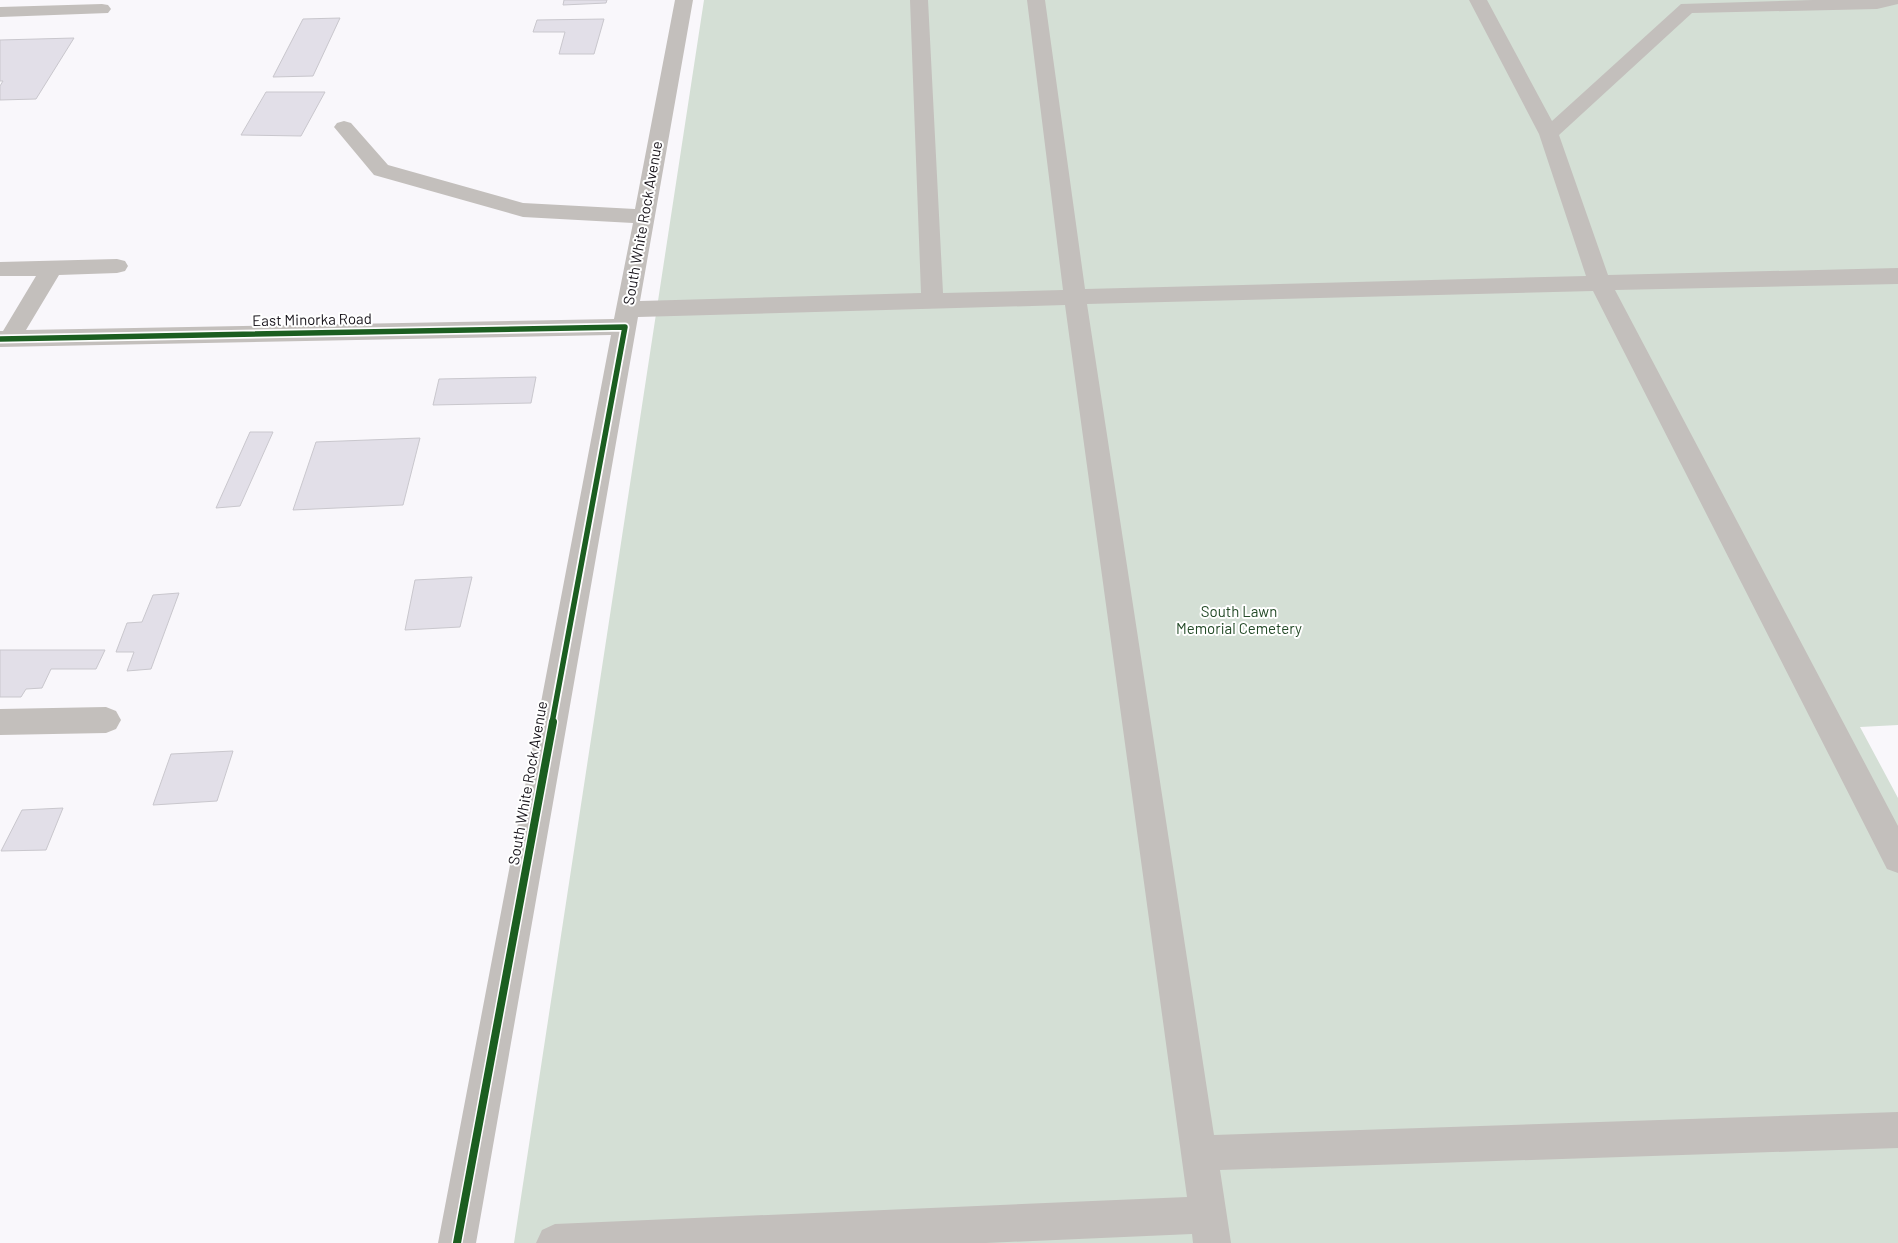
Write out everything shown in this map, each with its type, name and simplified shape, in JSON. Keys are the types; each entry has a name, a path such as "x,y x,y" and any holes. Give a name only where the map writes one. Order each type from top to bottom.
{"street":[{"name":"South White Rock Avenue","path":"456,1243 684,0"},
{"path":"919,0 932,301"},
{"path":"555,1243 1209,1229 1075,297 1036,0"},
{"path":"1478,0 1549,134 1600,283 1898,858"},
{"path":"1549,134 1687,8 1877,4 1892,0"},
{"path":"0,12 102,9"},
{"path":"344,127 381,170 522,210 591,215 644,216"},
{"path":"0,269 117,266"},
{"path":"5,338 52,268"},
{"name":"East Minorka Road","path":"5,338 626,318 932,301 1898,276"},
{"path":"0,722 106,720"},
{"path":"1199,1153 1898,1130"}],"green space":[{"name":"South Lawn Memorial Cemetery","path":"704,0 1898,0 1898,725 1860,727 1898,798 1898,1243 514,1243"}],"building":[{"path":"564,0 607,0 606,3 563,5"},
{"path":"340,18 313,76 273,77 303,19"},
{"path":"604,19 594,54 559,54 565,32 533,32 537,20"},
{"path":"74,38 36,99 0,100 0,86 3,81 0,81 0,40"},
{"path":"266,92 325,92 301,136 241,135"},
{"path":"536,377 531,403 433,405 439,379"},
{"path":"250,432 273,432 240,506 216,508"},
{"path":"420,438 403,505 293,510 316,442"},
{"path":"472,577 460,627 405,630 415,580"},
{"path":"179,593 151,669 127,671 134,652 116,652 127,623 142,622 153,595"},
{"path":"0,650 105,650 96,669 51,669 42,688 26,689 21,697 0,697"},
{"path":"233,751 217,801 153,805 171,754"},
{"path":"63,808 46,850 1,851 22,810"}],"cycle path":[{"path":"0,339 625,327 457,1243"}]}
